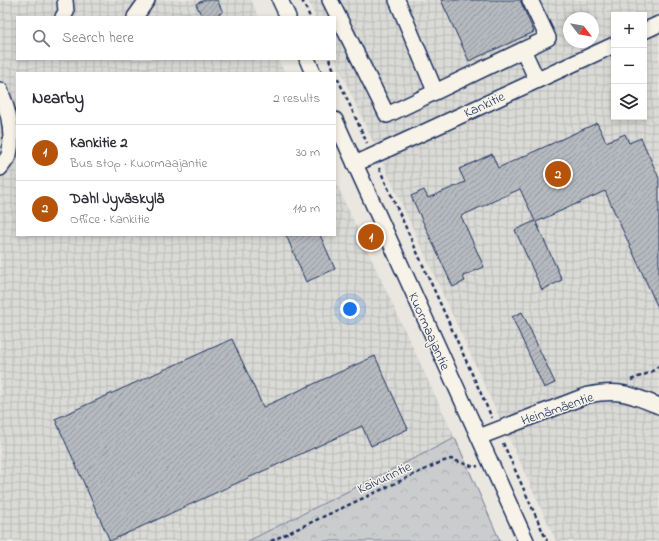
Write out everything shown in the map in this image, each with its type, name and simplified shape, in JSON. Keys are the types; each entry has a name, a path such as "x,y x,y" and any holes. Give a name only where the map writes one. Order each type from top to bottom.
{"street":[{"path":"64,16 66,12 65,0"},
{"path":"136,16 147,0"},
{"path":"280,0 288,16"},
{"path":"330,0 335,16"},
{"path":"397,0 436,91"},
{"path":"336,20 341,36 387,115 548,38 530,0"},
{"path":"647,30 659,24"},
{"name":"Kankitie","path":"355,164 611,46"},
{"path":"523,50 537,80"},
{"path":"307,60 313,72"},
{"path":"0,90 11,133 8,156 0,168"},
{"name":"Kuormaajantie","path":"336,122 526,541"},
{"name":"Heinämäentie","path":"479,437 588,395 612,392 626,394 659,406"}],"path":[{"path":"302,0 310,16"},
{"path":"329,60 335,72"},
{"path":"336,74 547,541"},
{"path":"626,394 629,380 651,372 659,366"},
{"name":"Kaivurintie","path":"270,541 441,462 451,459 474,467 507,452"}],"shaded area":[{"path":"0,0 251,0 259,16 16,16 16,60 278,60 284,72 16,72 16,236 336,236 336,183 455,438 248,541 0,541"},
{"path":"308,0 659,0 659,541 556,541 335,60 336,16 315,16"}],"green space":[{"path":"455,438 500,541 248,541"}],"building":[{"path":"204,0 217,0 223,12 215,16 202,16 196,4"},
{"path":"441,0 520,0 534,32 469,61"},
{"path":"597,123 606,142 625,134 629,143 641,138 659,178 659,310 605,191 536,222 562,280 542,290 515,230 535,221 520,189 461,216 484,267 463,276 465,281 453,287 411,196 424,190 428,198 465,182 459,169 492,154 498,168"},
{"path":"286,236 320,236 335,269 306,282"},
{"path":"522,312 555,383 544,388 512,317"},
{"path":"232,339 263,407 375,356 408,429 371,446 362,426 110,541 55,419"}],"place":[{"name":"Dahl Jyväskylä","path":"558,174"},
{"name":"Kankitie 2","path":"371,237"}]}
